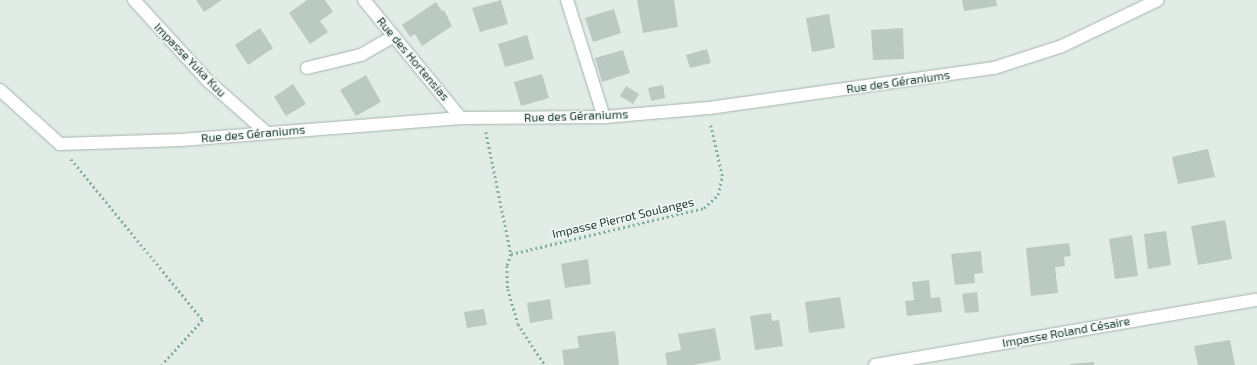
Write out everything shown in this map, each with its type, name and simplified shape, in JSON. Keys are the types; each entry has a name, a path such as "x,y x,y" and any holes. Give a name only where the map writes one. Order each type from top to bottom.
{"street":[{"name":"Impasse Yuka Kuu","path":"134,0 208,81 267,133"},
{"name":"Rue des Hortensias","path":"364,0 461,118"},
{"path":"567,0 604,116"},
{"name":"Rue des Géraniums","path":"60,144 181,140 461,118 604,116 709,108 994,68 1062,46 1158,0"},
{"path":"308,68 361,55 394,36"},
{"path":"0,90 60,144"},
{"name":"Impasse Roland Césaire","path":"875,365 1257,300"}],"path":[{"name":"Impasse Pierrot Soulanges","path":"511,254 704,208 718,195 722,176 710,124 709,108"},
{"path":"483,118 511,254 507,266 508,289 518,324 545,365"},
{"path":"60,144 203,320 162,365"}],"building":[{"path":"196,0 222,0 204,12"},
{"path":"307,0 325,0 333,12 320,21 328,32 310,44 289,13"},
{"path":"501,0 508,24 480,32 472,8"},
{"path":"637,0 674,0 678,27 643,33"},
{"path":"962,0 996,0 997,6 964,11"},
{"path":"436,2 442,11 444,10 452,26 422,46 415,34 410,37 402,25"},
{"path":"614,9 621,33 593,42 585,18"},
{"path":"829,14 835,48 812,52 806,18"},
{"path":"260,28 273,48 248,65 235,45"},
{"path":"903,28 904,59 873,60 871,30"},
{"path":"527,35 534,59 505,67 498,44"},
{"path":"707,49 711,63 690,68 686,55"},
{"path":"623,50 630,73 602,82 595,58"},
{"path":"542,74 549,98 521,106 514,82"},
{"path":"366,75 381,102 356,116 340,90"},
{"path":"293,84 306,104 286,116 274,97"},
{"path":"663,85 665,98 651,101 648,88"},
{"path":"626,86 639,94 633,104 620,96"},
{"path":"1208,149 1215,177 1178,184 1172,157"},
{"path":"1225,220 1232,259 1198,265 1191,226"},
{"path":"1166,231 1171,265 1148,269 1144,234"},
{"path":"1132,235 1138,276 1115,279 1109,239"},
{"path":"1069,243 1071,256 1064,257 1065,266 1055,267 1058,293 1031,296 1026,248"},
{"path":"981,251 983,273 974,274 975,283 955,285 951,254"},
{"path":"588,259 591,284 565,288 561,264"},
{"path":"929,280 931,298 940,297 942,312 907,316 905,301 914,300 912,282"},
{"path":"977,292 979,312 965,313 962,294"},
{"path":"840,297 845,328 809,333 805,302"},
{"path":"550,299 553,319 530,323 527,303"},
{"path":"484,309 487,325 467,328 464,312"},
{"path":"771,313 772,321 779,320 783,346 755,350 750,316"},
{"path":"715,328 721,360 693,365 667,365 665,353 681,350 678,334"},
{"path":"615,331 619,365 564,365 562,350 579,348 577,336"},
{"path":"1230,340 1235,365 1198,365 1194,346"},
{"path":"1094,362 1094,365 1070,365 1070,364"}]}
